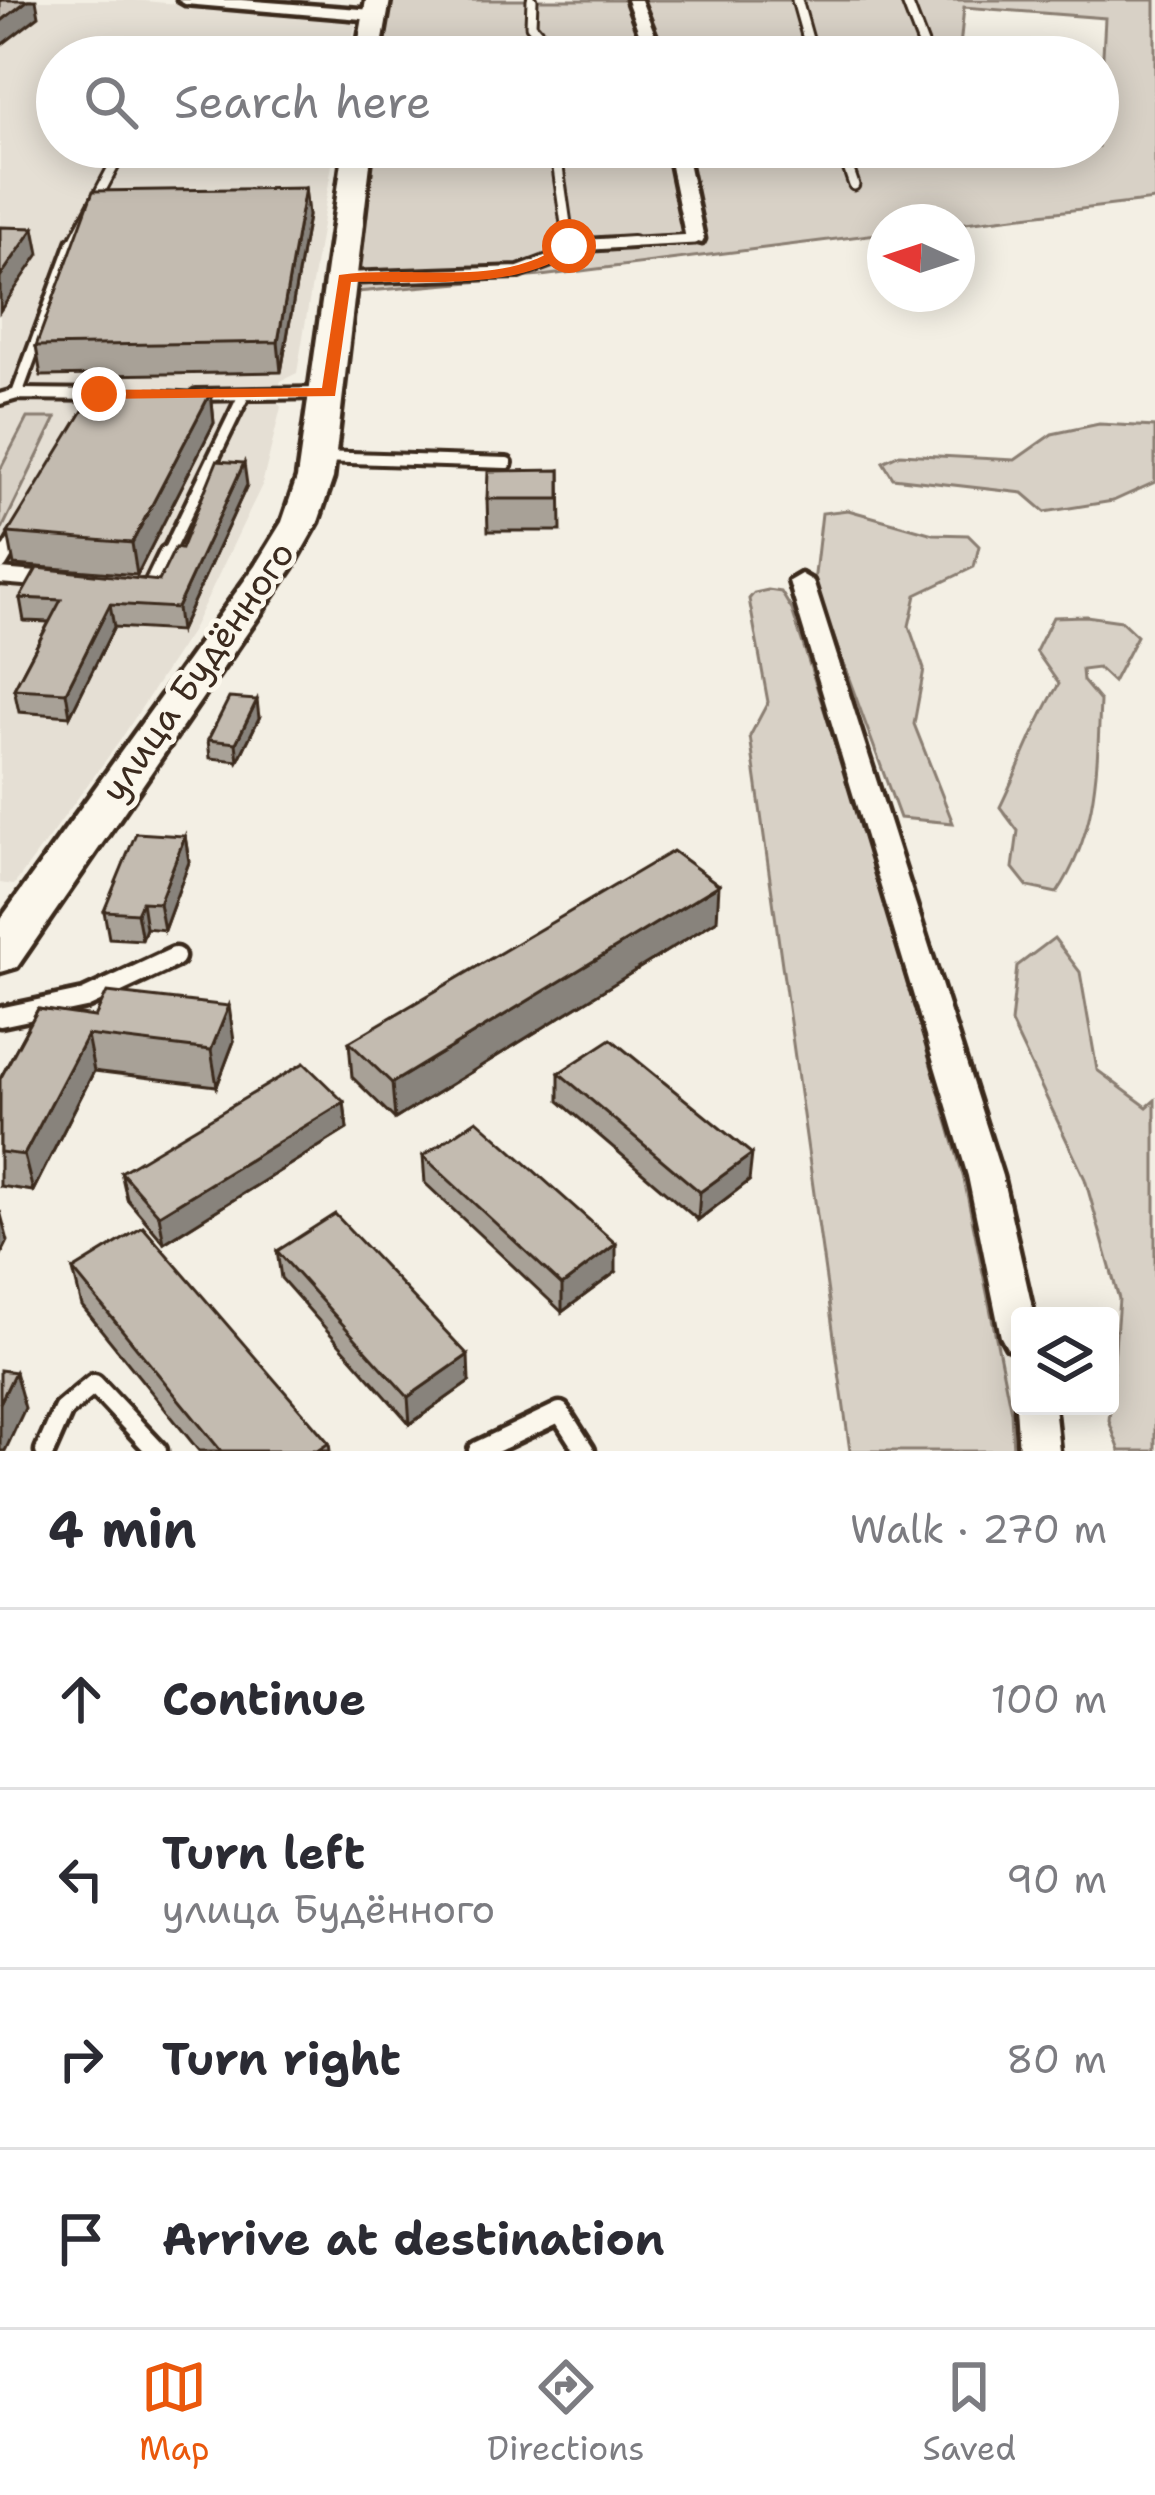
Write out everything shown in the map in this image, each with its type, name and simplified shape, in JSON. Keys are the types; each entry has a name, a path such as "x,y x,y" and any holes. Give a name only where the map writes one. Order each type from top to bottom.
{"main road":[{"name":"улица Будённого","path":"0,955 273,568 300,522 319,457 356,168"}],"street":[{"path":"185,0 376,8"},
{"path":"634,0 648,36"},
{"path":"680,168 695,239"},
{"path":"801,581 986,1176 1014,1307"},
{"path":"1036,1415 1039,1451"}],"lane":[{"path":"532,0 531,25 538,36"},
{"path":"797,0 808,36"},
{"path":"906,0 920,36"},
{"path":"17,394 82,219 109,168"},
{"path":"558,168 569,246"},
{"path":"848,168 854,185"},
{"path":"344,278 518,272 550,260 569,246 695,239"},
{"path":"182,395 329,392"},
{"path":"0,399 17,394 119,394"},
{"path":"88,413 99,394"},
{"path":"128,586 150,588 244,395"},
{"path":"319,457 507,463"},
{"path":"0,563 22,526"},
{"path":"0,576 64,581"},
{"path":"0,1017 86,999 176,957"},
{"path":"45,1451 63,1410 94,1384 157,1451"},
{"path":"478,1451 560,1412 585,1451"}],"shaded area":[{"path":"0,0 134,0 356,21 353,36 36,36 36,168 331,168 297,373 281,381 275,400 281,407 262,485 191,632 119,742 14,885 0,883"},
{"path":"381,0 1155,0 1155,200 975,222 975,204 867,204 867,235 541,276 356,292 365,168 1119,168 1119,36 1104,36 1105,18 964,7 961,36 375,36"},
{"path":"27,418 56,418 0,533 0,470"},
{"path":"1099,424 1155,427 1155,482 1113,501 1045,512 1023,493 893,478 883,462 900,454 1015,460 1052,434"},
{"path":"848,510 933,534 968,535 979,546 974,567 916,595 909,626 924,669 914,724 953,823 900,818 814,583 822,513"},
{"path":"781,592 792,610 863,830 964,1179 1011,1412 1013,1451 850,1451 750,736 768,702 749,599 754,593"},
{"path":"1053,617 1121,621 1137,636 1113,682 1098,668 1082,670 1083,681 1100,701 1096,777 1080,848 1057,893 1028,887 1013,868 1018,831 1000,807 1059,684 1036,651"},
{"path":"1054,938 1080,972 1097,1070 1147,1107 1155,1100 1155,1451 1120,1451 1109,1421 1109,1415 1119,1415 1119,1299 1085,1179 1011,1023 1017,966"}],"building":[{"path":"0,0 28,0 0,22"},
{"path":"305,188 278,342 36,346 93,191"},
{"path":"0,227 34,228 0,277"},
{"path":"98,386 211,392 132,543 8,533"},
{"path":"217,461 244,463 177,608 110,604 66,692 14,689 61,600 20,598 37,568 159,581 175,548 181,549"},
{"path":"560,470 560,499 487,499 488,471"},
{"path":"229,698 257,700 236,743 208,740"},
{"path":"136,833 185,836 159,903 142,902 137,913 104,911"},
{"path":"673,851 719,885 392,1083 349,1042"},
{"path":"107,992 229,1006 211,1050 87,1035 24,1155 0,1152 0,1079 38,1009 95,1017"},
{"path":"611,1039 752,1154 700,1192 559,1073"},
{"path":"304,1063 344,1102 159,1215 121,1172"},
{"path":"477,1120 616,1244 562,1285 423,1156"},
{"path":"335,1214 468,1355 408,1397 277,1251"},
{"path":"143,1227 329,1443 317,1451 221,1451 73,1270"},
{"path":"0,1370 15,1372 0,1403"}],"route":[{"path":"99,394 329,392 344,278 518,272 550,260 569,246"}]}
